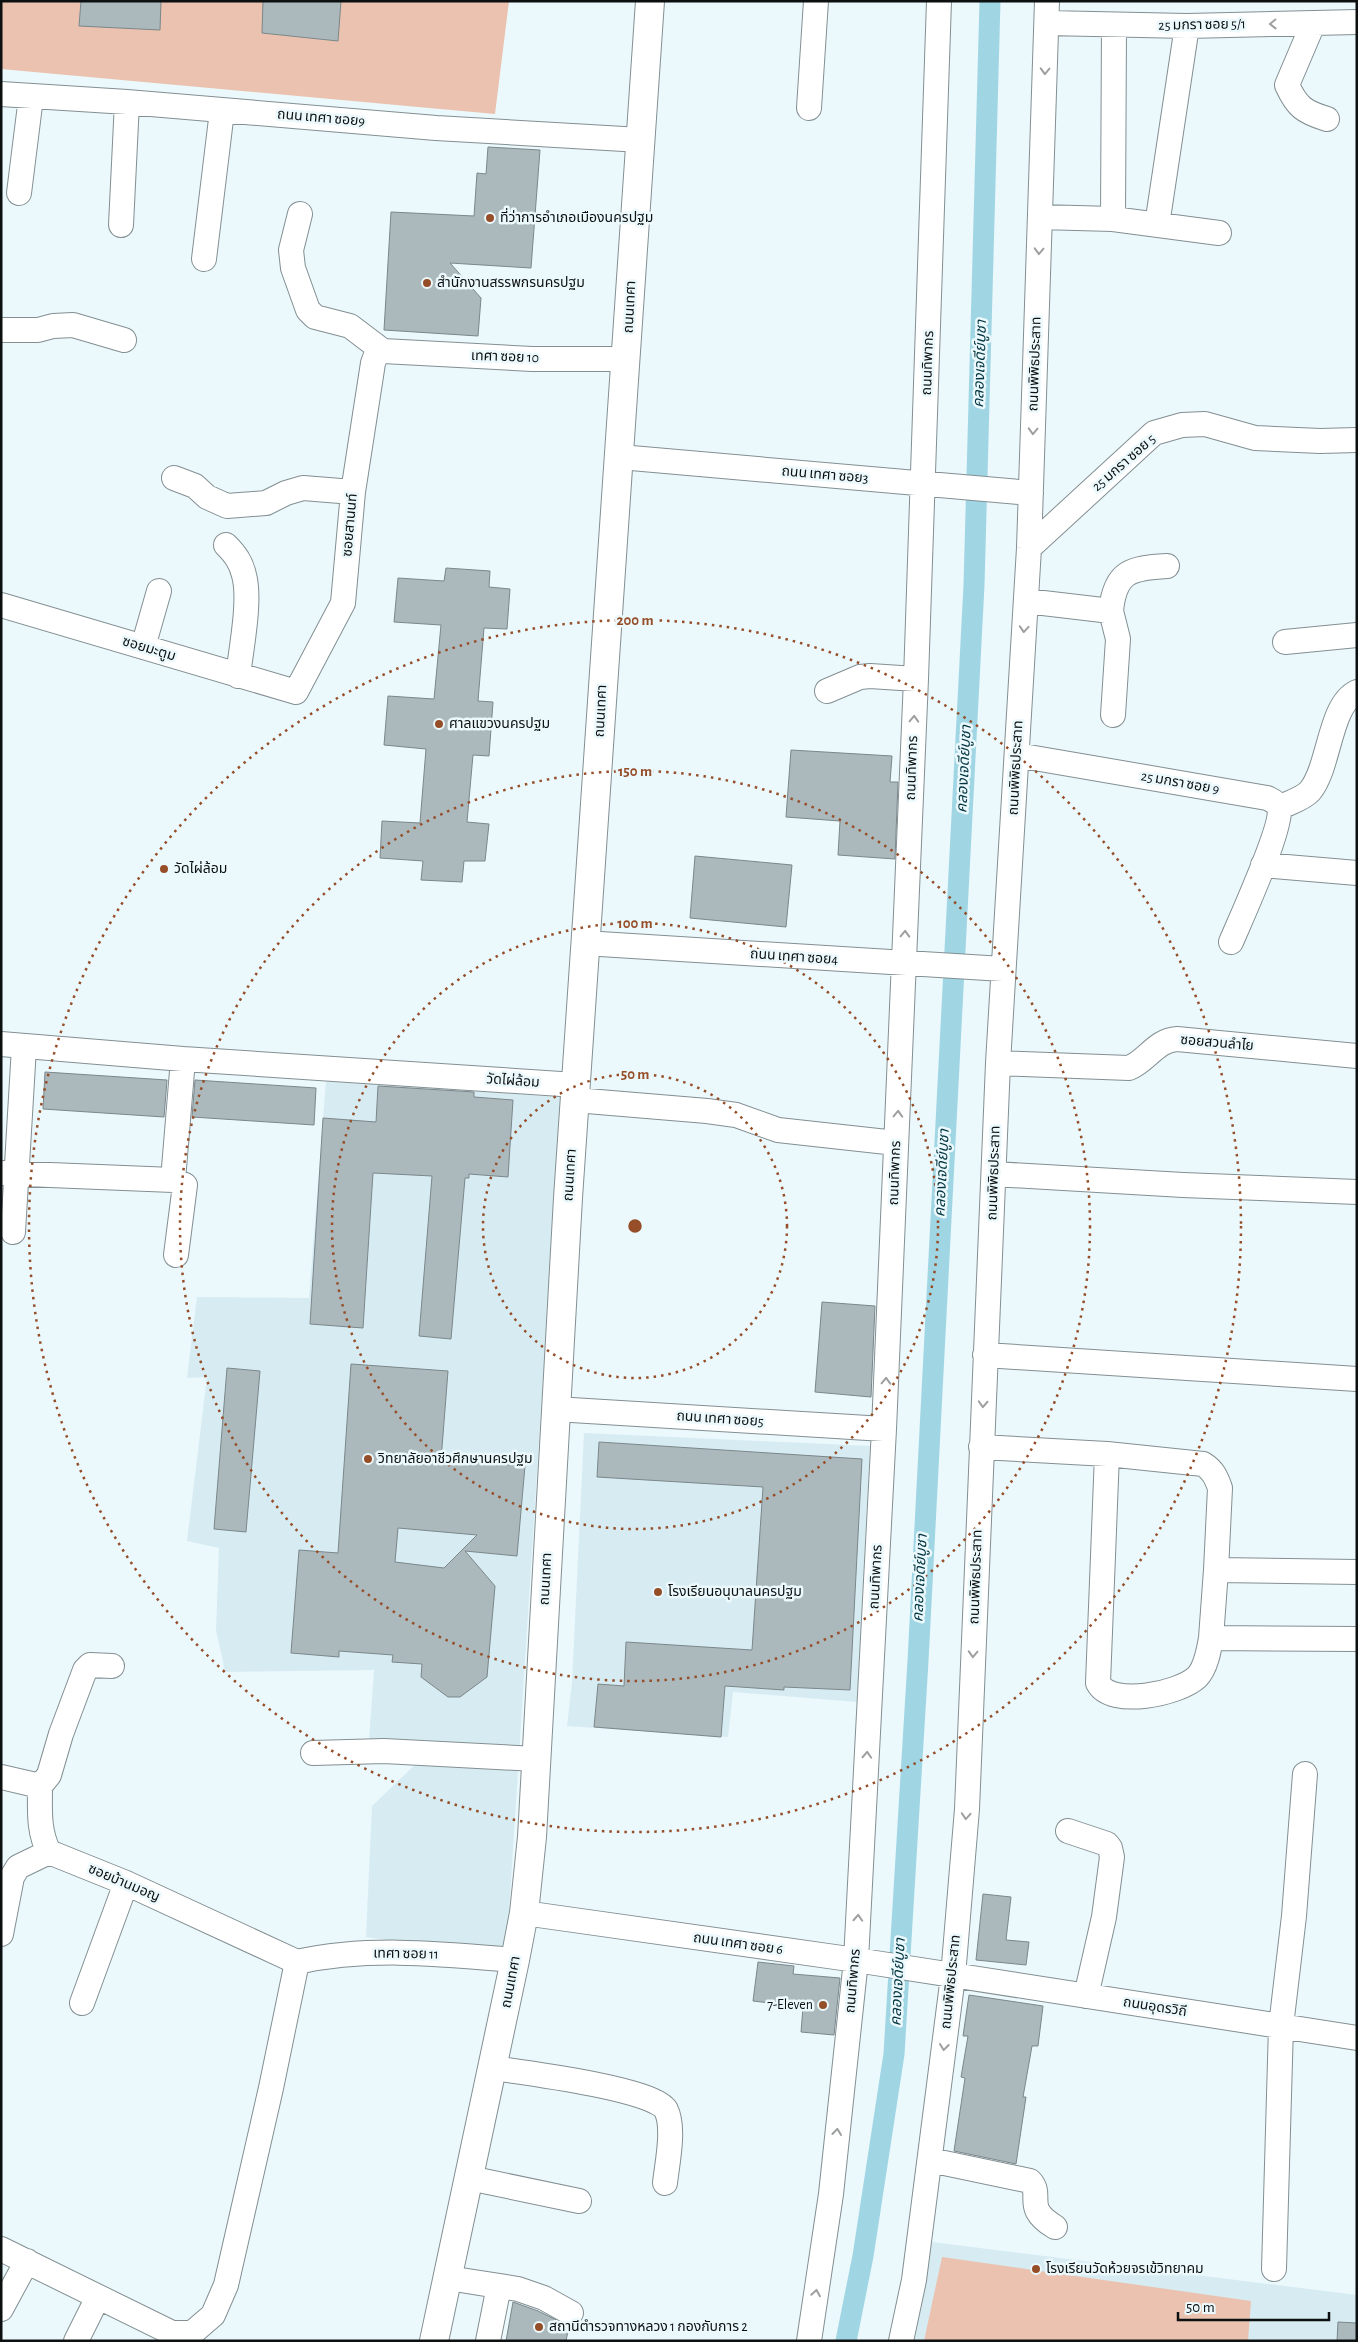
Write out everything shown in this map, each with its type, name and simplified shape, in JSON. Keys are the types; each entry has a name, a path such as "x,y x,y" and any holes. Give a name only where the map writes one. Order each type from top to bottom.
{"main road":[{"name":"ถนนเทศา","path":"434,2341 515,1960 524,1913 532,1837 584,943 590,898 606,634 627,358 650,1"}],"street":[{"path":"809,108 816,1"},
{"name":"ถนนทิพากร","path":"809,2341 831,2194 856,1960 884,1430 896,1143 914,964 916,679 935,485 939,1"},
{"name":"25 มกรา ซอย 5/1","path":"1047,12 1114,26 1357,22"},
{"name":"ถนนพิพิธประสาท","path":"901,2341 914,2280 953,1976 967,1809 980,1447 998,1063 995,969 1018,755 1029,548 1022,492 1040,217 1047,12"},
{"path":"1313,24 1287,85 1295,101 1308,113 1327,119"},
{"path":"1113,219 1114,26"},
{"path":"1156,225 1187,26"},
{"name":"ถนน เทศา ซอย9","path":"1,94 127,102 436,128 641,140"},
{"path":"19,193 31,97"},
{"path":"121,225 127,102"},
{"path":"204,259 222,110"},
{"path":"300,214 291,250 293,268 308,310 315,317 350,326 383,351"},
{"path":"1040,217 1113,219 1219,233"},
{"path":"1,330 38,330 52,326 72,324 124,340"},
{"name":"เทศา ซอย 10","path":"383,351 532,359 627,358"},
{"name":"ซอยสานนท์","path":"296,692 343,603 353,492 372,363 376,355 383,351"},
{"name":"25 มกรา ซอย 5","path":"1029,548 1154,433 1182,425 1205,424 1255,438 1320,441 1357,440"},
{"name":"ถนน เทศา ซอย3","path":"620,457 1022,492"},
{"path":"174,478 195,486 207,496 227,506 266,503 286,493 303,488 353,492"},
{"path":"226,545 238,558 245,576 246,601 238,676"},
{"path":"1113,715 1118,639 1111,611 1113,593 1123,577 1139,568 1167,566"},
{"path":"143,647 159,591"},
{"path":"1026,602 1111,611"},
{"name":"ซอยมะตูม","path":"1,605 296,692"},
{"path":"1285,642 1357,635"},
{"path":"827,691 860,677 916,679"},
{"path":"1232,942 1264,865 1279,818 1279,808 1308,793 1319,776 1340,711 1348,696 1357,692"},
{"name":"25 มกรา ซอย 9","path":"1018,755 1267,798 1275,802 1279,808"},
{"path":"1264,865 1357,873"},
{"name":"ถนน เทศา ซอย4","path":"584,943 995,969"},
{"name":"ซอยสวนลำไย","path":"998,1063 1129,1068 1140,1062 1162,1042 1177,1039 1357,1056"},
{"path":"12,1046 9,1174 13,1232"},
{"name":"วัดไผ่ล้อม","path":"12,1046 575,1093 736,1116 778,1130 896,1143"},
{"path":"174,1180 183,1059"},
{"path":"9,1174 174,1180 185,1185 176,1255"},
{"path":"994,1174 1183,1185 1357,1192"},
{"path":"985,1355 1357,1379"},
{"name":"ถนน เทศา ซอย5","path":"556,1409 884,1430"},
{"path":"980,1447 1107,1454 1191,1461 1210,1468 1220,1488 1211,1638 1207,1659 1198,1676 1184,1686 1153,1694 1128,1696 1108,1693 1101,1689 1098,1683 1107,1454"},
{"path":"1216,1570 1357,1572"},
{"path":"1211,1638 1357,1639"},
{"path":"1,1934 12,1877 18,1867 49,1852 43,1841 40,1821 40,1786 49,1775 61,1734 86,1670 90,1665 112,1666"},
{"path":"313,1753 384,1751 536,1759"},
{"path":"1274,2269 1281,2026 1294,1916 1305,1774"},
{"path":"1,1777 40,1786"},
{"path":"1068,1831 1107,1844 1112,1858 1104,1917 1086,1996"},
{"name":"ซอยบ้านมอญ","path":"49,1852 126,1882 297,1962"},
{"path":"82,2003 126,1882"},
{"name":"ถนน เทศา ซอย 6","path":"524,1913 856,1960 953,1976"},
{"name":"เทศา ซอย 11","path":"297,1962 344,1954 395,1951 515,1960"},
{"path":"1,2249 172,2333 192,2333 213,2315 226,2285 271,2088 297,1962"},
{"name":"ถนนอุดรวิถี","path":"953,1976 1357,2038"},
{"path":"493,2068 565,2078 626,2092 659,2103 665,2109 668,2118 669,2136 665,2183"},
{"path":"930,2160 1030,2181 1033,2185 1035,2208 1039,2215 1055,2227"},
{"path":"469,2178 579,2200"},
{"path":"1,2309 27,2261"},
{"path":"448,2278 518,2289 544,2298 571,2313"},
{"path":"488,2341 499,2286"},
{"path":"76,2341 98,2297"}],"shaded area":[{"path":"1,1 509,1 495,114 1,69"},
{"name":"วิทยาลัยอาชีวศึกษานครปฐม","path":"326,1081 561,1097 506,1959 366,1937 372,1806 426,1754 368,1755 374,1670 224,1672 216,1631 219,1548 187,1541 207,1377 187,1378 197,1297 309,1298"},
{"path":"584,1433 870,1446 857,1702 733,1692 728,1737 567,1726 572,1682"},
{"name":"โรงเรียนวัดห้วยจรเข้วิทยาคม","path":"932,2242 1357,2295 1357,2341 912,2341"},
{"name":"โรงเรียนวัดห้วยจรเข้วิทยาคม","path":"942,2257 1251,2301 1248,2341 924,2341"}],"building":[{"path":"81,1 161,1 160,30 79,26"},
{"path":"263,1 341,1 338,41 262,33"},
{"path":"488,147 540,150 531,268 450,263 481,298 478,336 384,330 391,212 474,216 477,173 486,174"},
{"name":"ศาลแขวงนครปฐม","path":"446,568 490,571 489,587 510,589 507,629 484,628 478,701 493,702 489,756 473,755 467,822 489,824 485,861 464,861 462,882 421,880 423,861 380,858 382,821 420,823 426,749 384,745 388,696 434,699 441,625 394,622 398,578 444,581"},
{"path":"791,750 892,756 890,782 898,782 895,859 838,855 840,821 786,817"},
{"path":"695,856 792,865 786,927 690,918"},
{"path":"45,1072 167,1080 164,1117 43,1109"},
{"path":"195,1080 316,1088 314,1125 192,1117"},
{"path":"378,1086 474,1092 474,1097 513,1100 508,1177 469,1174 469,1178 465,1178 451,1339 419,1336 432,1176 373,1173 363,1328 310,1324 323,1118 376,1122"},
{"path":"822,1302 875,1306 871,1397 815,1392"},
{"path":"351,1364 448,1371 441,1460 525,1466 517,1556 465,1551 495,1586 487,1677 460,1697 448,1697 421,1677 422,1664 392,1662 393,1655 339,1651 339,1657 291,1653 299,1550 338,1553","holes":["398,1528 477,1535 444,1568 395,1562"]},
{"path":"227,1368 260,1371 246,1532 214,1529"},
{"path":"599,1442 862,1459 850,1690 784,1687 784,1690 725,1686 721,1737 594,1727 598,1684 624,1686 626,1642 752,1650 763,1487 597,1477"},
{"path":"983,1894 1011,1897 1006,1940 1029,1942 1026,1965 976,1960"},
{"path":"758,1962 794,1966 793,1974 840,1978 834,2035 801,2032 803,2007 753,2001"},
{"path":"969,1995 1043,2006 1038,2046 1032,2046 1023,2097 1026,2097 1016,2164 954,2151 965,2078 961,2077 968,2036 963,2036"},
{"name":"สถานีตำรวจทางหลวง 1 กองกับการ 2","path":"513,2302 538,2311 569,2326 566,2341 506,2341"},
{"path":"1338,2322 1357,2323 1357,2341 1337,2341"}],"waterway":[{"name":"คลองเจดีย์บูชา","path":"846,2341 863,2256 894,2054 918,1661 974,585 990,1"}],"place":[{"name":"ที่ว่าการอำเภอเมืองนครปฐม","path":"490,218"},
{"name":"สำนักงานสรรพกรนครปฐม","path":"427,283"},
{"name":"ศาลแขวงนครปฐม","path":"439,724"},
{"name":"วัดไผ่ล้อม","path":"164,869"},
{"name":"วิทยาลัยอาชีวศึกษานครปฐม","path":"368,1459"},
{"name":"โรงเรียนอนุบาลนครปฐม","path":"658,1592"},
{"name":"7-Eleven","path":"823,2005"},
{"name":"โรงเรียนวัดห้วยจรเข้วิทยาคม","path":"1036,2269"},
{"name":"สถานีตำรวจทางหลวง 1 กองกับการ 2","path":"539,2327"}]}
